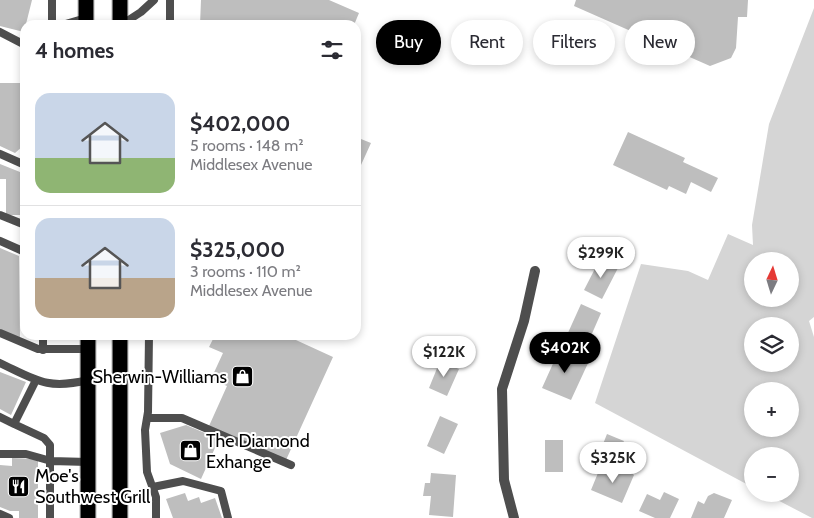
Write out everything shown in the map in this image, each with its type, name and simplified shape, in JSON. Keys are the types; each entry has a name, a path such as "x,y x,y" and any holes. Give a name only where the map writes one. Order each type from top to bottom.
{"highway":[{"path":"86,0 86,20"},
{"path":"120,0 120,20"},
{"path":"120,340 120,518"},
{"path":"88,342 88,518"}],"street":[{"path":"514,518 504,480 502,389 524,321 535,271"}],"lane":[{"path":"52,0 52,20"},
{"path":"128,20 141,12 154,0"},
{"path":"170,0 170,20"},
{"path":"0,32 20,42"},
{"path":"0,154 20,163"},
{"path":"0,215 20,223"},
{"path":"0,241 20,250"},
{"path":"0,332 43,350 88,342"},
{"path":"43,340 43,350"},
{"path":"149,340 147,472 154,487 156,497 156,518"},
{"path":"0,363 45,384 57,385 88,380"},
{"path":"14,424 36,380"},
{"path":"0,417 47,440 51,461 50,518"},
{"path":"147,418 182,418 291,465"},
{"path":"0,454 26,454 51,461 88,462"},
{"path":"154,487 183,481 221,490 228,518"},
{"path":"0,514 9,518"}],"shaded area":[{"path":"814,8 814,317 809,321 814,337 814,518 781,502 799,502 799,447 744,447 744,483 595,403 641,264 688,271 708,280 728,234 753,245 752,225 769,124"}],"building":[{"path":"0,0 32,0 27,20 20,20 20,31 0,26"},
{"path":"201,0 329,0 359,13 356,20 200,20"},
{"path":"576,0 748,0 747,17 738,17 736,48 731,58 710,66 695,59 695,20 625,20 625,28 615,24 615,20 606,20 574,6"},
{"path":"0,83 20,83 20,149 15,153 0,146"},
{"path":"628,132 685,158 683,162 718,178 711,192 691,182 686,194 669,186 667,190 613,165"},
{"path":"361,139 371,143 361,165"},
{"path":"0,164 20,172 20,215 6,215 6,179 0,179"},
{"path":"0,248 19,256 20,340 0,331"},
{"path":"600,259 618,268 602,299 584,290"},
{"path":"581,304 601,313 587,345 567,335"},
{"path":"212,340 296,340 333,357 286,460 209,426 227,386 211,379 223,353 209,347"},
{"path":"560,348 589,361 571,400 542,388"},
{"path":"440,361 459,369 447,396 429,388"},
{"path":"0,372 26,382 11,415 0,409"},
{"path":"440,416 458,424 444,454 427,446"},
{"name":"The Diamond Exhange","path":"186,425 219,439 201,479 170,464 160,433"},
{"path":"607,434 624,441 617,456 601,449"},
{"path":"545,440 563,440 563,472 545,472"},
{"name":"Moe's Southwest Grill","path":"12,458 38,459 38,518 19,518 19,511 10,511 0,507 0,465 12,466"},
{"path":"600,468 609,472 610,469 622,474 623,471 629,470 634,475 622,503 591,490"},
{"path":"431,473 456,475 453,517 429,515 431,496 423,496 425,483 430,483"},
{"path":"664,492 679,499 670,518 655,518 639,511 647,494 660,500"},
{"path":"185,493 188,501 199,497 201,503 215,498 222,518 173,518 166,499"},
{"path":"714,493 732,500 724,518 691,518 698,501 704,504 708,496"}],"place":[{"name":"Sherwin-Williams","path":"243,377"},
{"name":"The Diamond Exhange","path":"190,451"},
{"name":"Moe's Southwest Grill","path":"19,486"}]}
